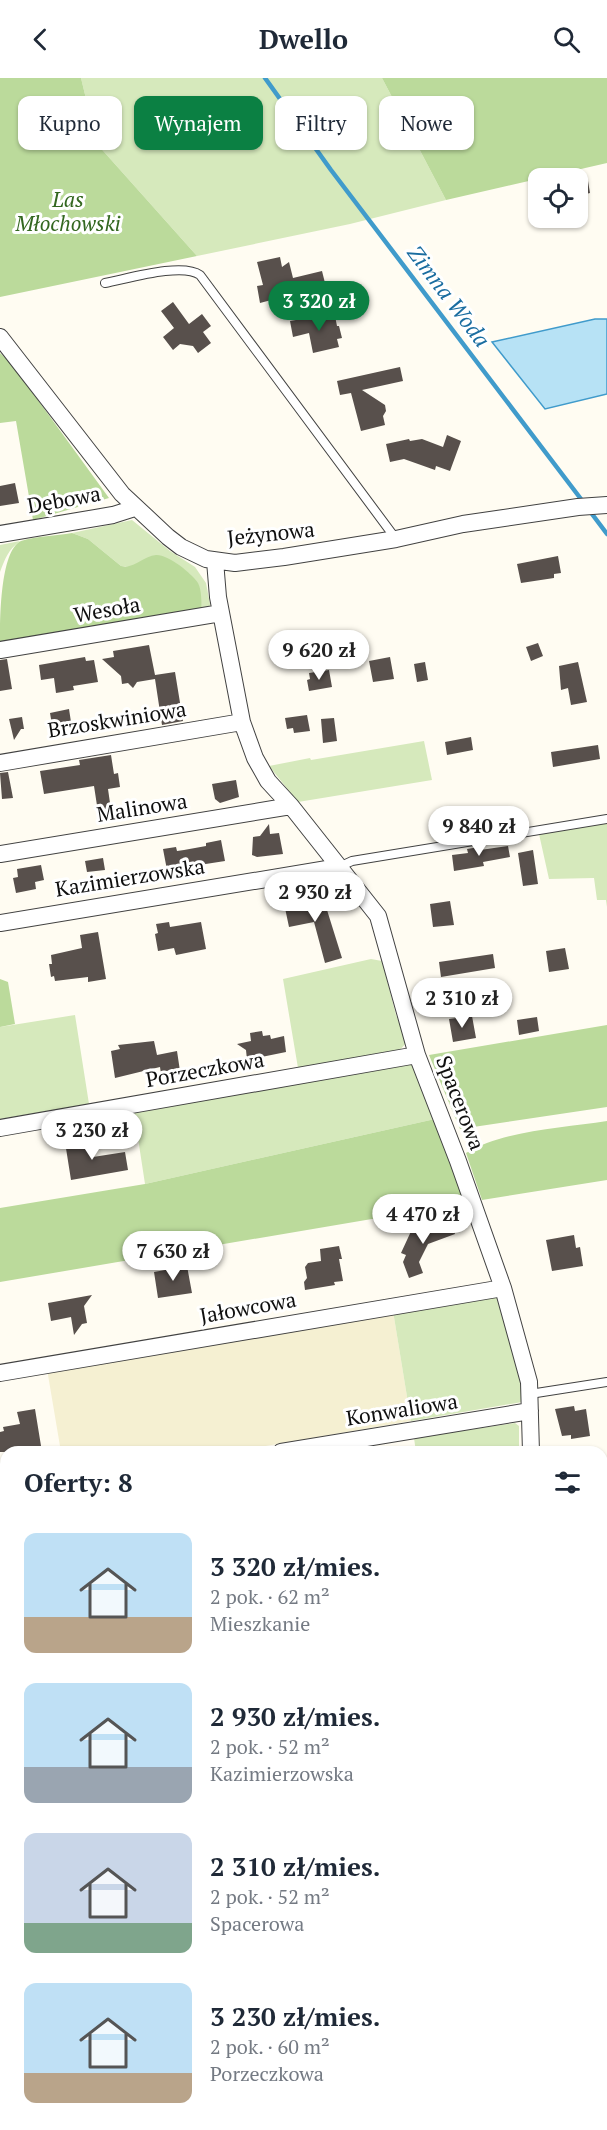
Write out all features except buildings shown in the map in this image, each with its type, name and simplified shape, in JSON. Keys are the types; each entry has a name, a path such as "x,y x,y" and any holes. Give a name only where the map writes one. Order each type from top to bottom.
{"street":[{"name":"Jeżynowa","path":"0,337 135,508 181,547 197,556 215,561 235,563 284,557 396,539 463,524 605,505"},
{"name":"Dębowa","path":"0,534 113,515 135,508"},
{"name":"Spacerowa","path":"215,561 220,613 242,722 255,758 268,781 291,806 378,916 417,1055 503,1288 529,1382 531,1446"},
{"name":"Wesoła","path":"0,650 220,613"},
{"name":"Brzoskwiniowa","path":"0,763 242,722"},
{"name":"Malinowa","path":"0,854 291,806"},
{"name":"Kazimierzowska","path":"0,923 339,867"},
{"name":"Porzeczkowa","path":"0,1128 417,1055"},
{"name":"Jałowcowa","path":"0,1373 503,1288"},
{"name":"Konwaliowa","path":"318,1446 530,1412"}],"lane":[{"path":"105,283 182,270 200,275 396,539"},
{"path":"339,867 352,861 607,819"},
{"path":"530,1394 607,1382"}],"shaded area":[{"path":"393,1311 411,1421 266,1446 60,1446 47,1369"}],"green space":[{"name":"Las Młochowski","path":"0,78 81,78 85,96 18,96 18,150 102,150 197,256 0,297"},
{"path":"81,78 382,78 391,96 379,96 379,150 420,150 446,200 350,224 197,256 102,150 122,150 122,96 85,96"},
{"path":"382,78 607,78 607,163 585,168 528,168 528,181 446,200 420,150 474,150 474,96 391,96"},
{"path":"0,353 11,363 109,498 33,520 16,421 0,423"},
{"path":"132,520 170,551 195,567 206,583 211,609 202,610 198,585 188,572 148,558 133,566 121,566 88,539 72,533"},
{"path":"72,533 88,539 121,566 131,566 156,555 173,561 185,569 198,583 202,610 0,644 5,571 14,547 27,539"},
{"path":"20,541 10,551 0,572 0,545"},
{"path":"424,741 432,780 298,802 269,766 310,758 311,760"},
{"path":"607,823 607,907 606,900 597,900 594,878 549,879 539,834"},
{"path":"371,959 382,961 396,1015 407,1042 399,1051 298,1068 283,979"},
{"path":"0,979 8,982 15,1024 0,1027"},
{"path":"75,1015 89,1104 0,1119 0,1027"},
{"path":"607,1025 607,1107 460,1129 429,1055"},
{"path":"409,1064 416,1067 435,1119 145,1184 134,1112"},
{"path":"435,1119 466,1203 0,1282 0,1208 145,1184"},
{"path":"607,1121 607,1180 482,1200 466,1153 498,1139 553,1128"},
{"path":"496,1295 523,1386 522,1402 411,1421 393,1311"},
{"path":"515,1423 519,1426 519,1446 415,1446 414,1438"}],"water":[{"path":"595,319 607,319 607,394 545,409 492,342"}],"waterway":[{"name":"Zimna Woda","path":"265,78 331,170 584,503"},
{"name":"Zimna Woda","path":"589,510 607,534"}]}
